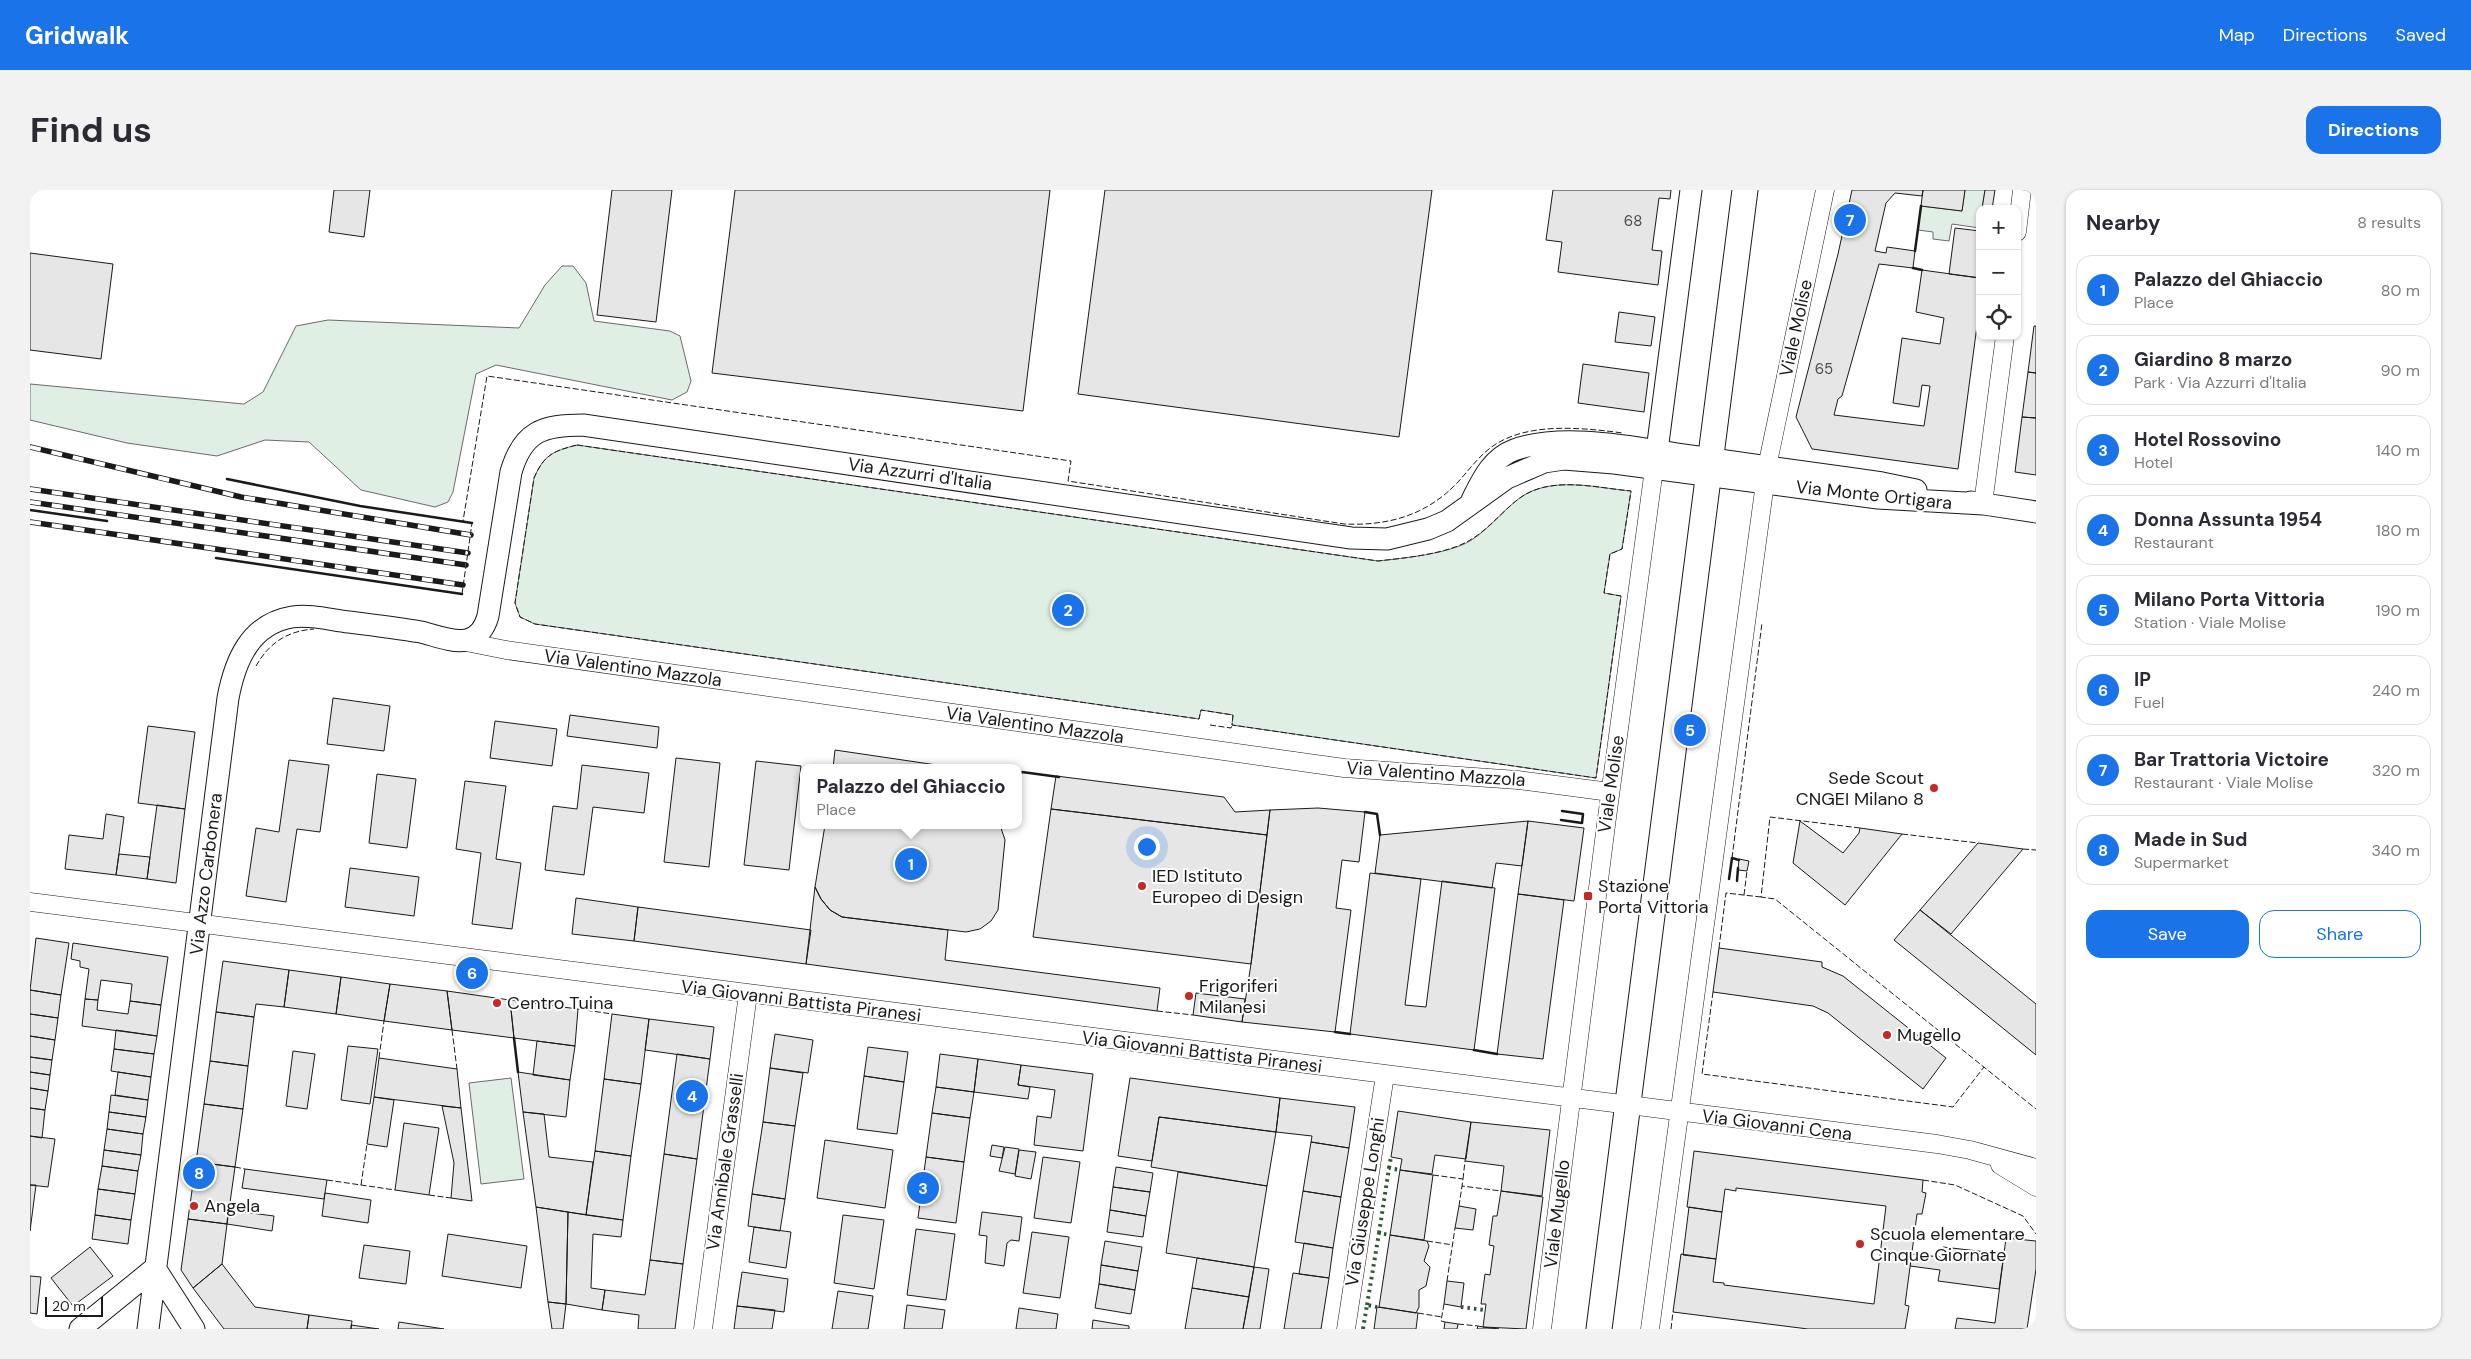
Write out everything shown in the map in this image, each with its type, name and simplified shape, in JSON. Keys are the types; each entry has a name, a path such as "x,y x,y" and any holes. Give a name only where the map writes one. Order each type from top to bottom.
{"main road":[{"path":"1599,1329 1745,190"}],"street":[{"name":"Viale Molise","path":"1571,1099 1610,792 1691,190"},
{"name":"Viale Molise","path":"1679,1112 1766,475 1825,190"},
{"path":"2020,205 2022,190"},
{"path":"1983,504 2004,340"},
{"name":"Via Azzurri d'Italia","path":"461,641 470,639 483,629 488,616 511,472 516,455 525,441 538,432 555,425 583,424 1351,538 1407,536 1441,524 1470,505 1485,474 1498,459 1514,450 1565,442 1656,460"},
{"path":"1656,460 1766,475"},
{"name":"Via Monte Ortigara","path":"1766,475 1882,483 1983,504 2036,512"},
{"name":"Via Azzurri d'Italia","path":"420,632 446,633 466,627 483,611 491,595"},
{"name":"Via Azzo Carbonera","path":"148,1329 228,698 235,666 246,646 266,628 292,617 307,617 420,632 461,641"},
{"name":"Via Valentino Mazzola","path":"461,641 511,651 1344,768 1518,780 1610,792"},
{"name":"Via Giovanni Battista Piranesi","path":"30,902 1571,1099"},
{"name":"Via Annibale Grasselli","path":"703,1329 748,994"},
{"name":"Via Giuseppe Longhi","path":"1346,1329 1385,1075"},
{"name":"Via Giovanni Cena","path":"1571,1099 1937,1144 2036,1168"},
{"name":"Viale Mugello","path":"1542,1329 1571,1099"},
{"path":"1650,1329 1679,1112"},
{"name":"Via Giovanni Cena","path":"1983,1154 2036,1187"},
{"path":"80,1329 155,1268 194,1329"}],"green space":[{"path":"1965,190 1985,190 1983,205 1976,205 1976,227 1952,224 1949,241 1933,239 1933,232 1918,230 1921,206 1962,211"},
{"path":"562,266 573,266 586,283 594,321 670,331 680,336 691,381 687,392 672,400 496,365 476,374 453,492 448,502 435,507 361,490 309,442 265,440 217,456 127,443 30,420 30,384 244,404 263,392 296,326 328,320 519,328 545,285"},
{"path":"577,445 1378,561 1426,555 1450,549 1470,541 1485,530 1519,498 1538,489 1551,486 1578,485 1631,491 1622,549 1610,554 1604,593 1621,596 1596,778 1232,725 1233,715 1201,710 1199,719 535,624 520,617 515,603 534,478 550,455"},
{"path":"511,1078 524,1179 481,1184 469,1083"}],"building":[{"path":"334,190 370,190 364,237 329,232"},
{"path":"612,190 672,190 656,322 597,315"},
{"path":"735,190 1050,190 1023,411 712,373"},
{"path":"1105,190 1432,190 1399,437 1078,394"},
{"path":"1553,190 1671,190 1670,199 1659,198 1652,250 1662,251 1658,285 1558,272 1562,242 1546,240"},
{"path":"1852,190 1923,190 1922,196 1895,193 1886,203 1875,251 1886,253 1887,247 1915,251 1913,268 1879,264 1842,396 1838,399 1834,415 1924,426 1930,386 1922,385 1919,407 1893,403 1902,338 1940,344 1944,318 1916,312 1922,270 1976,277 1976,333 1958,469 1812,449 1796,417 1838,254"},
{"path":"1923,190 1965,190 1962,211 1921,206"},
{"path":"1985,190 1995,190 1993,205 1983,205"},
{"path":"1955,228 1976,231 1976,277 1949,274"},
{"path":"30,253 113,264 101,359 30,350"},
{"path":"1619,312 1655,317 1651,346 1615,342"},
{"path":"2034,326 2036,326 2036,373 2028,372"},
{"path":"1583,364 1649,373 1644,412 1578,403"},
{"path":"2028,372 2036,373 2036,418 2022,417"},
{"path":"2022,417 2036,418 2036,475 2015,472"},
{"path":"333,698 390,706 384,751 327,744"},
{"path":"570,715 659,727 657,748 567,736"},
{"path":"495,721 557,729 552,766 490,758"},
{"path":"148,726 195,732 185,809 138,803"},
{"path":"835,750 930,764 833,764"},
{"path":"676,758 720,763 709,867 664,862"},
{"path":"289,760 329,765 320,832 297,829 286,902 246,896 256,828 279,832"},
{"path":"756,761 800,766 789,870 744,865"},
{"path":"582,765 649,773 644,813 593,807 584,875 545,870 553,806 577,809"},
{"path":"377,774 416,779 407,848 369,843"},
{"path":"1056,776 1224,797 1235,812 1270,810 1267,835 1051,809"},
{"path":"465,781 506,786 496,859 521,863 512,929 472,924 481,853 456,849"},
{"path":"157,805 185,809 176,883 147,879"},
{"path":"1318,808 1365,812 1359,862 1342,860 1336,908 1351,910 1335,1032 1242,1022 1270,810"},
{"path":"1051,809 1267,835 1251,964 1033,937"},
{"path":"106,814 124,817 116,875 65,869 69,835 103,839"},
{"path":"1528,821 1584,828 1574,901 1518,894"},
{"path":"1528,821 1522,866 1496,863 1492,888 1375,873 1380,835"},
{"path":"1800,821 1843,853 1859,833 1860,828 1902,834 1845,905 1793,863"},
{"path":"824,829 1001,829 1005,840 998,910 991,921 980,929 966,932 842,917 830,910 821,899 815,887"},
{"path":"1978,843 2023,849 1951,934 1920,910"},
{"path":"119,854 150,857 147,879 116,875"},
{"path":"1739,859 1749,861 1747,871 1738,870"},
{"path":"350,868 419,877 414,916 345,907"},
{"path":"1370,873 1421,879 1405,1005 1426,1007 1442,881 1495,888 1474,1050 1350,1034"},
{"path":"815,887 821,899 830,910 842,917 948,930 945,960 1160,988 1157,1011 806,964"},
{"path":"1518,894 1564,900 1543,1059 1497,1054"},
{"path":"576,898 638,907 634,941 572,934"},
{"path":"638,907 811,930 806,964 634,941"},
{"path":"1920,910 2036,1004 2036,1055 1894,940"},
{"path":"36,938 69,943 61,995 30,990"},
{"path":"73,943 168,957 161,1005 130,1001 132,984 101,980 98,1000 85,999 89,969 80,967 80,961 71,959"},
{"name":"Mugello","path":"1719,948 1822,962 1822,967 1843,976 1946,1058 1923,1089 1828,1013 1813,1006 1713,992"},
{"path":"223,961 289,970 284,1007 256,1004 254,1017 216,1012"},
{"path":"289,970 341,977 336,1014 284,1007"},
{"path":"341,977 390,984 384,1021 336,1014"},
{"path":"390,984 447,991 452,1030 384,1021"},
{"path":"30,990 61,995 58,1018 30,1014"},
{"path":"447,991 510,1000 514,1038 452,1030"},
{"path":"1196,993 1245,999 1242,1022 1193,1015"},
{"path":"85,999 98,1000 97,1010 128,1014 130,1001 161,1005 157,1036 82,1026"},
{"path":"510,1000 578,1009 575,1046 514,1038"},
{"path":"216,1012 254,1017 248,1066 210,1061"},
{"path":"30,1014 58,1018 55,1040 30,1036"},
{"path":"612,1014 649,1019 641,1084 604,1079"},
{"path":"649,1019 714,1027 710,1059 645,1050"},
{"path":"116,1030 157,1036 154,1054 114,1049"},
{"path":"775,1034 813,1040 808,1073 770,1068"},
{"path":"30,1036 55,1040 52,1060 30,1057"},
{"path":"537,1041 575,1046 570,1080 533,1075"},
{"path":"348,1046 378,1049 370,1104 341,1100"},
{"path":"868,1047 908,1052 904,1082 864,1076"},
{"path":"114,1049 154,1054 151,1077 111,1071"},
{"path":"293,1051 315,1054 307,1109 286,1106"},
{"path":"677,1054 710,1059 697,1159 664,1154"},
{"path":"940,1054 978,1059 974,1092 936,1087"},
{"path":"30,1057 52,1060 50,1075 30,1072"},
{"path":"379,1058 457,1069 461,1108 374,1097"},
{"path":"978,1059 1021,1065 1018,1085 1030,1087 1028,1099 974,1092"},
{"path":"210,1061 248,1066 243,1109 204,1104"},
{"path":"1021,1065 1093,1074 1083,1151 1034,1145 1037,1116 1051,1118 1055,1090 1018,1085"},
{"path":"770,1068 803,1073 795,1126 763,1122"},
{"path":"30,1072 50,1075 48,1091 30,1088"},
{"path":"118,1072 151,1077 148,1100 115,1095"},
{"path":"518,1072 570,1080 566,1117 523,1112"},
{"path":"864,1076 904,1082 897,1134 857,1129"},
{"path":"1130,1078 1280,1098 1276,1132 1159,1117 1152,1161 1118,1156"},
{"path":"604,1079 641,1084 631,1156 595,1151"},
{"path":"936,1087 974,1092 970,1118 932,1113"},
{"path":"30,1088 48,1091 45,1110 30,1108"},
{"path":"111,1095 148,1100 146,1117 109,1112"},
{"path":"374,1097 394,1100 387,1147 367,1144"},
{"path":"1280,1098 1355,1107 1349,1148 1311,1142 1312,1136 1276,1132"},
{"path":"204,1104 243,1109 235,1167 196,1162"},
{"path":"442,1106 461,1108 472,1201 451,1198 454,1163"},
{"path":"30,1108 45,1110 42,1138 30,1136"},
{"path":"1398,1111 1471,1122 1466,1159 1435,1155 1432,1174 1400,1170 1402,1159 1391,1157"},
{"path":"109,1112 146,1117 143,1134 107,1129"},
{"path":"523,1112 544,1114 549,1157 593,1162 586,1215 536,1207"},
{"path":"932,1113 970,1118 964,1162 926,1157"},
{"path":"1159,1117 1276,1132 1267,1186 1151,1167"},
{"path":"763,1122 795,1126 785,1199 752,1194"},
{"path":"1471,1122 1550,1130 1542,1196 1501,1191 1504,1166 1465,1161"},
{"path":"404,1123 439,1128 429,1195 395,1190"},
{"path":"107,1129 143,1134 141,1155 104,1150"},
{"path":"30,1136 55,1139 48,1187 30,1185"},
{"path":"825,1140 893,1150 885,1208 817,1198"},
{"path":"1311,1142 1349,1148 1341,1197 1303,1191"},
{"path":"992,1145 1004,1147 1002,1158 990,1156"},
{"path":"1005,1147 1019,1149 1015,1174 999,1171"},
{"path":"104,1150 141,1155 138,1171 102,1166"},
{"path":"1019,1150 1036,1152 1031,1179 1015,1176"},
{"path":"595,1151 631,1156 623,1220 586,1215"},
{"path":"1694,1151 1923,1180 1922,1192 1926,1193 1922,1214 1917,1214 1905,1305 1909,1306 1905,1329 1808,1329 1673,1312 1681,1254 1716,1259 1713,1282 1724,1283 1724,1285 1874,1304 1886,1206 1736,1188 1736,1191 1725,1189 1722,1212 1687,1207"},
{"path":"664,1154 697,1159 683,1264 650,1260"},
{"path":"926,1157 964,1162 956,1223 918,1218"},
{"path":"1043,1157 1080,1162 1071,1223 1034,1218"},
{"path":"196,1162 235,1167 227,1224 188,1219"},
{"path":"102,1166 138,1171 135,1194 98,1189"},
{"path":"1116,1167 1153,1173 1150,1192 1113,1187"},
{"path":"245,1169 327,1180 324,1199 242,1188"},
{"path":"1400,1170 1433,1175 1424,1240 1390,1235"},
{"path":"1178,1172 1267,1186 1254,1267 1166,1253"},
{"path":"30,1185 36,1185 30,1231"},
{"path":"1113,1187 1150,1192 1146,1216 1110,1210"},
{"path":"98,1189 135,1194 131,1220 95,1215"},
{"path":"1303,1191 1341,1197 1333,1248 1295,1242"},
{"path":"1501,1191 1543,1197 1526,1329 1483,1327 1486,1304 1481,1304 1485,1274 1490,1275 1494,1246 1489,1245 1493,1216 1497,1216"},
{"path":"325,1193 371,1200 368,1223 322,1216"},
{"path":"752,1194 785,1199 780,1231 748,1226"},
{"path":"1459,1206 1476,1209 1473,1230 1455,1228"},
{"path":"536,1207 568,1212 566,1304 548,1302"},
{"path":"1689,1207 1722,1212 1716,1259 1683,1255"},
{"path":"228,1210 274,1216 272,1231 227,1224"},
{"path":"1110,1210 1146,1216 1143,1237 1107,1232"},
{"path":"568,1212 623,1220 621,1237 593,1234 591,1288 605,1290 602,1310 566,1304"},
{"path":"982,1212 1022,1217 1019,1241 1011,1240 1007,1243 1004,1266 985,1263 987,1236 979,1235"},
{"path":"95,1215 131,1220 128,1244 92,1239"},
{"path":"843,1215 884,1220 874,1289 834,1283"},
{"path":"188,1219 227,1224 222,1264 193,1288 181,1270"},
{"path":"754,1227 791,1232 786,1268 749,1262"},
{"path":"916,1229 955,1234 946,1300 907,1295"},
{"path":"1032,1232 1069,1237 1060,1298 1023,1293"},
{"path":"448,1234 527,1246 521,1288 442,1276"},
{"path":"1390,1235 1427,1241 1429,1246 1424,1261 1430,1267 1426,1286 1419,1290 1419,1307 1416,1313 1379,1307"},
{"path":"2006,1238 2036,1241 2036,1269 2027,1329 1955,1329 1957,1318 1995,1323"},
{"path":"1105,1241 1142,1247 1138,1271 1101,1265"},
{"path":"1304,1243 1333,1248 1329,1278 1299,1274"},
{"path":"364,1245 410,1251 406,1284 359,1278"},
{"path":"90,1247 113,1276 73,1306 51,1278"},
{"path":"1943,1247 2004,1254 1999,1289 1938,1281 1940,1270 1910,1266 1911,1254 1941,1257"},
{"path":"1197,1258 1254,1267 1249,1297 1192,1288"},
{"path":"650,1260 683,1264 675,1329 638,1329 639,1315 602,1310 605,1290 645,1295"},
{"path":"222,1264 255,1307 309,1315 307,1329 224,1329 193,1288"},
{"path":"1101,1265 1138,1271 1135,1290 1099,1284"},
{"path":"1254,1267 1269,1269 1260,1329 1243,1329"},
{"path":"742,1272 788,1279 784,1312 737,1306"},
{"path":"1293,1273 1329,1278 1321,1329 1284,1329"},
{"path":"30,1276 41,1277 37,1314 30,1313"},
{"path":"1447,1281 1464,1283 1461,1307 1444,1304"},
{"path":"1099,1284 1135,1290 1131,1314 1095,1308"},
{"path":"1192,1288 1249,1297 1243,1329 1185,1329"},
{"path":"838,1291 873,1296 868,1329 832,1329"},
{"path":"548,1302 566,1304 563,1329 552,1329"},
{"path":"907,1305 945,1310 942,1329 904,1329"},
{"path":"737,1306 775,1310 772,1329 734,1329"},
{"path":"1377,1307 1418,1313 1416,1329 1374,1329"},
{"path":"1019,1308 1058,1314 1056,1329 1016,1329"},
{"path":"309,1315 352,1321 351,1329 307,1329"},
{"path":"1093,1320 1129,1326 1129,1329 1092,1329"},
{"path":"399,1322 444,1329 398,1329"},
{"path":"1445,1322 1458,1324 1457,1329 1444,1329"},
{"path":"351,1325 379,1329 351,1329"},
{"path":"1478,1326 1483,1327 1499,1329 1477,1329"}],"railway":[{"path":"30,447 241,497 471,535"},
{"path":"30,489 468,553"},
{"path":"30,502 466,565"},
{"path":"30,522 463,585"}],"hedge":[{"path":"1389,1168 1391,1157"},
{"path":"1379,1233 1389,1168 1400,1170"},
{"path":"1367,1305 1379,1233 1390,1235"},
{"path":"1363,1329 1367,1305 1377,1307"},
{"path":"1461,1307 1485,1310"}],"fence":[{"path":"462,594 472,523 463,521 487,376 1071,461 1068,481 1344,524 1376,523 1406,516 1420,510 1446,493 1490,448 1510,437 1525,432 1575,428 1623,433"},
{"path":"577,445 1378,561 1426,555 1461,545 1485,530 1519,498 1538,489 1551,486 1578,485 1631,491 1622,549 1610,554 1604,593 1621,596 1596,778 1232,725 1233,715 1201,710 1199,719 535,624 520,617 515,603 534,478 550,455 577,445"},
{"path":"1732,858 1762,623"},
{"path":"256,666 267,651 280,640 295,632 314,629"},
{"path":"1210,725 1231,728 1232,725"},
{"path":"1860,828 1770,817 1761,897 1775,899 2036,1109"},
{"path":"1902,834 1978,843"},
{"path":"2023,849 2036,850"},
{"path":"1744,895 1747,871"},
{"path":"1719,948 1726,893 1761,897"},
{"path":"1713,992 1702,1074 1953,1107 1984,1067"},
{"path":"578,1009 612,1014"},
{"path":"1157,1011 1193,1015"},
{"path":"379,1058 384,1021"},
{"path":"452,1030 457,1069"},
{"path":"361,1185 367,1144"},
{"path":"1463,1179 1465,1161"},
{"path":"235,1167 245,1169"},
{"path":"1433,1175 1463,1179 1462,1186"},
{"path":"327,1180 395,1190"},
{"path":"1923,1180 1955,1185 2023,1216 2036,1234"},
{"path":"1459,1206 1462,1186 1501,1191"},
{"path":"429,1195 451,1198"},
{"path":"1447,1281 1455,1228"},
{"path":"1427,1241 1453,1245"},
{"path":"1444,1304 1441,1321 1445,1322"},
{"path":"1671,1329 1673,1312"},
{"path":"1418,1313 1442,1317"},
{"path":"1458,1324 1478,1326"}],"wall":[{"path":"1915,251 1921,206"},
{"path":"1913,268 1922,270"},
{"path":"227,479 360,506 472,523"},
{"path":"30,510 107,521"},
{"path":"216,558 462,594"},
{"path":"1022,772 1059,777"},
{"path":"1561,820 1582,823 1583,814 1562,811"},
{"path":"1365,812 1377,814 1380,835"},
{"path":"1729,879 1732,858 1739,860"},
{"path":"1737,881 1738,868"},
{"path":"1335,1032 1350,1034"},
{"path":"514,1038 518,1072"},
{"path":"1474,1050 1497,1054"}],"place":[{"name":"Bar Trattoria Victoire","path":"1850,220"},
{"name":"Giardino 8 marzo","path":"1068,610"},
{"name":"Milano Porta Vittoria","path":"1690,730"},
{"name":"Sede Scout CNGEI Milano 8","path":"1934,788"},
{"name":"Palazzo del Ghiaccio","path":"911,864"},
{"name":"IED Istituto Europeo di Design","path":"1142,886"},
{"name":"Stazione Porta Vittoria","path":"1588,896"},
{"name":"IP","path":"472,973"},
{"name":"Frigoriferi Milanesi","path":"1189,996"},
{"name":"Centro Tuina","path":"497,1003"},
{"name":"Mugello","path":"1887,1035"},
{"name":"Donna Assunta 1954","path":"692,1096"},
{"name":"Made in Sud","path":"199,1173"},
{"name":"Hotel Rossovino","path":"923,1188"},
{"name":"Angela","path":"194,1206"},
{"name":"Scuola elementare Cinque Giornate","path":"1860,1244"}]}
